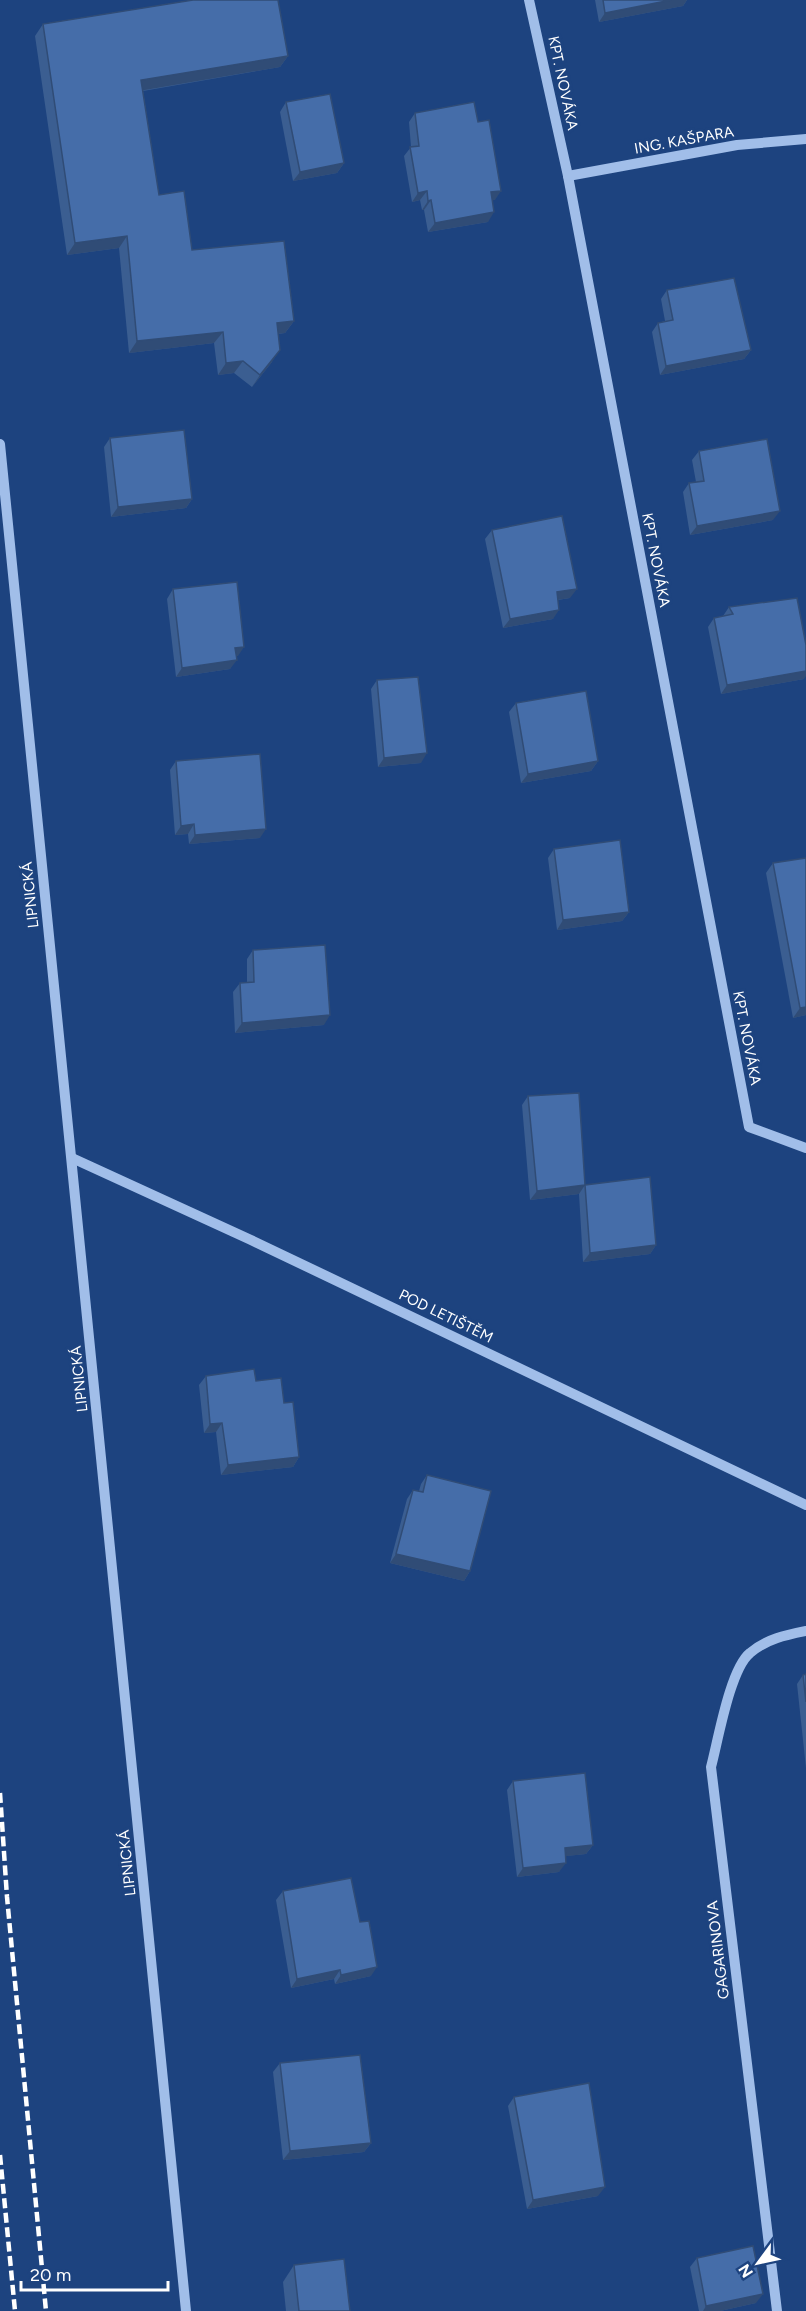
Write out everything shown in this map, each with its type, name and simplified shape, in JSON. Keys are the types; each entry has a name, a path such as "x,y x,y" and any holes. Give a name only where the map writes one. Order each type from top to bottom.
{"street":[{"name":"KPT. NOVÁKA","path":"530,0 568,176 748,1127 806,1148"},
{"name":"ING. KAŠPARA","path":"568,176 737,145 806,139"},
{"name":"LIPNICKÁ","path":"0,444 186,2311"},
{"name":"POD LETIŠTĚM","path":"72,1158 251,1240 806,1505"},
{"name":"GAGARINOVA","path":"777,2311 711,1767 734,1680 748,1653 780,1635 806,1632"}],"building":[{"path":"193,0 278,0 288,56 141,80 159,195 184,191 192,250 284,241 294,321 277,323 280,350 260,375 243,361 226,363 223,332 137,341 127,236 75,243 43,24"},
{"path":"603,0 671,0 605,13"},
{"path":"330,94 344,163 300,172 286,102"},
{"path":"474,102 478,122 489,120 501,191 491,192 494,212 435,223 427,191 418,193 410,147 419,146 415,113"},
{"path":"734,278 751,350 666,366 658,323 673,320 667,290"},
{"path":"184,430 192,499 118,507 110,438"},
{"path":"767,439 780,511 697,526 689,483 704,481 699,451"},
{"path":"562,516 577,589 557,592 559,610 510,619 492,530"},
{"path":"237,582 244,647 235,648 237,660 182,668 173,589"},
{"path":"797,598 806,645 806,671 727,685 714,618 733,614 729,607"},
{"path":"418,677 427,753 384,758 377,680"},
{"path":"586,691 598,761 528,774 516,703"},
{"path":"260,754 266,829 195,835 194,824 181,826 176,761"},
{"path":"620,840 629,912 563,920 554,849"},
{"path":"806,858 806,1007 800,1008 773,863"},
{"path":"325,945 330,1015 242,1023 240,983 254,982 253,950"},
{"path":"579,1093 585,1185 537,1191 528,1096"},
{"path":"650,1177 656,1245 590,1253 585,1185"},
{"path":"254,1369 256,1381 281,1378 284,1403 293,1402 299,1457 228,1465 222,1423 210,1424 206,1376"},
{"path":"427,1475 491,1491 470,1571 396,1554 413,1490 423,1492"},
{"path":"806,1674 806,1702 803,1675"},
{"path":"585,1773 593,1845 565,1848 566,1863 523,1868 513,1781"},
{"path":"351,1878 360,1922 369,1921 377,1967 341,1975 340,1970 297,1979 283,1891"},
{"path":"360,2055 371,2143 290,2151 280,2063"},
{"path":"589,2083 605,2187 533,2200 514,2097"},
{"path":"753,2246 763,2294 706,2306 697,2258"},
{"path":"344,2259 350,2311 299,2311 294,2265"}],"railway":[{"path":"0,1793 7,1897 46,2311"},
{"path":"0,2155 15,2311"}]}
